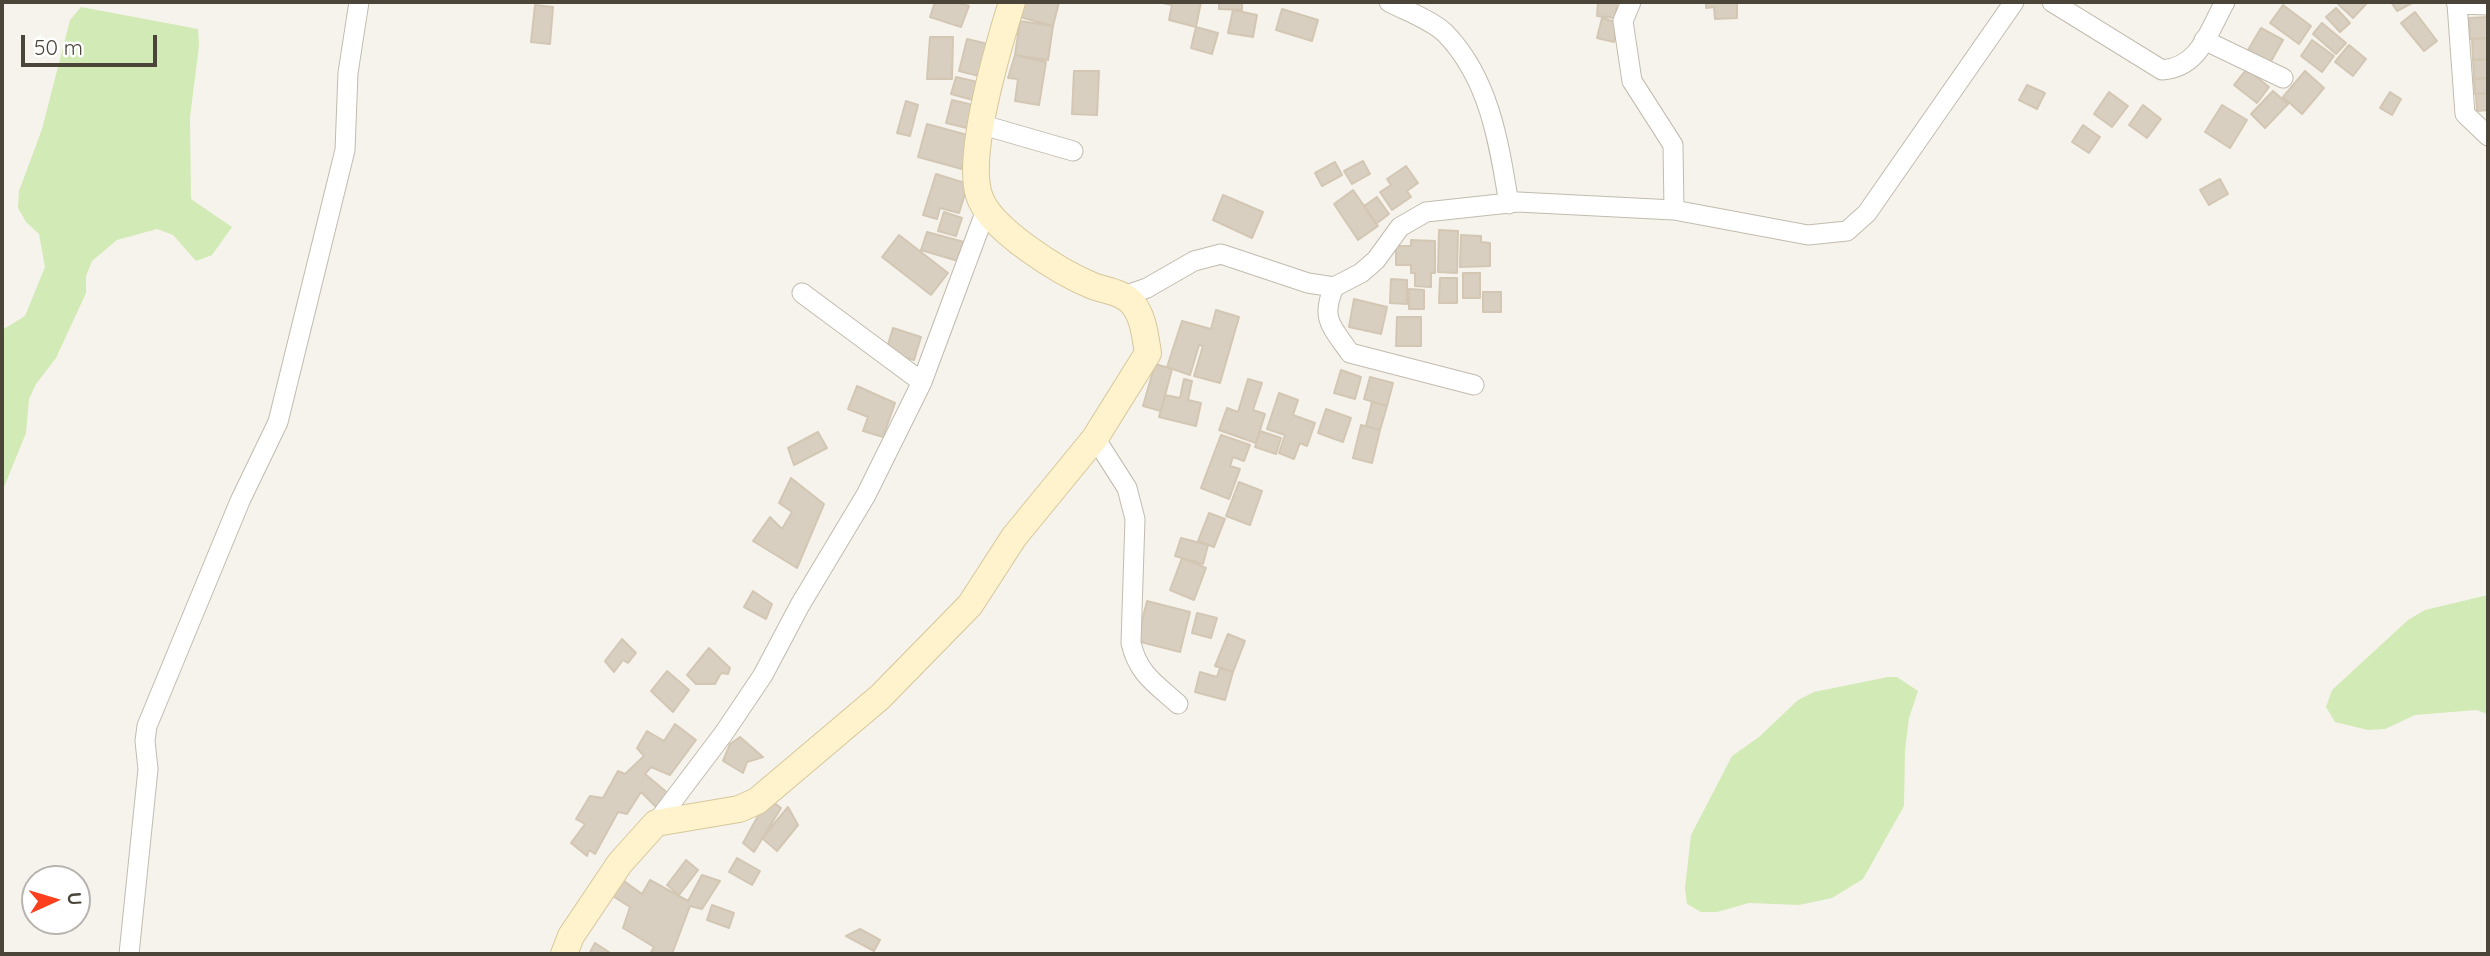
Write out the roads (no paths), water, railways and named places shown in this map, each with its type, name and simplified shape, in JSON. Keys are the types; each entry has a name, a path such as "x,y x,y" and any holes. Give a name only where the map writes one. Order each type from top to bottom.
{"street":[{"path":"128,954 148,768 145,741 147,726 240,501 278,422 345,150 348,73 359,2"},
{"path":"656,823 739,809 757,801 880,697 970,605 1014,537 1095,438 1148,353 1142,321 1134,305 1124,296 1093,286 1036,257 986,210 979,196 975,172 983,125 1012,2"},
{"path":"1389,2 1444,32 1465,59 1499,137 1508,204"},
{"path":"1631,2 1623,21 1633,81 1672,145 1674,210"},
{"path":"1124,296 1147,288 1194,261 1221,254 1308,283 1334,287 1361,273 1376,260 1400,227 1426,212 1508,204 1674,210 1808,235 1847,231 1867,213 2014,2"},
{"path":"2052,2 2162,70 2179,69 2190,63 2225,2"},
{"path":"2488,5 2456,3 2465,114 2488,136"},
{"path":"2204,40 2283,78"},
{"path":"983,125 1073,151"},
{"path":"564,954 571,936 620,863 656,823 724,733 762,676 800,605 866,495 922,382 962,282 986,210"},
{"path":"1334,287 1326,306 1328,319 1350,353 1475,384"},
{"path":"803,293 922,382"},
{"path":"1095,438 1126,488 1135,519 1131,643 1133,655 1140,670 1178,704"}]}
